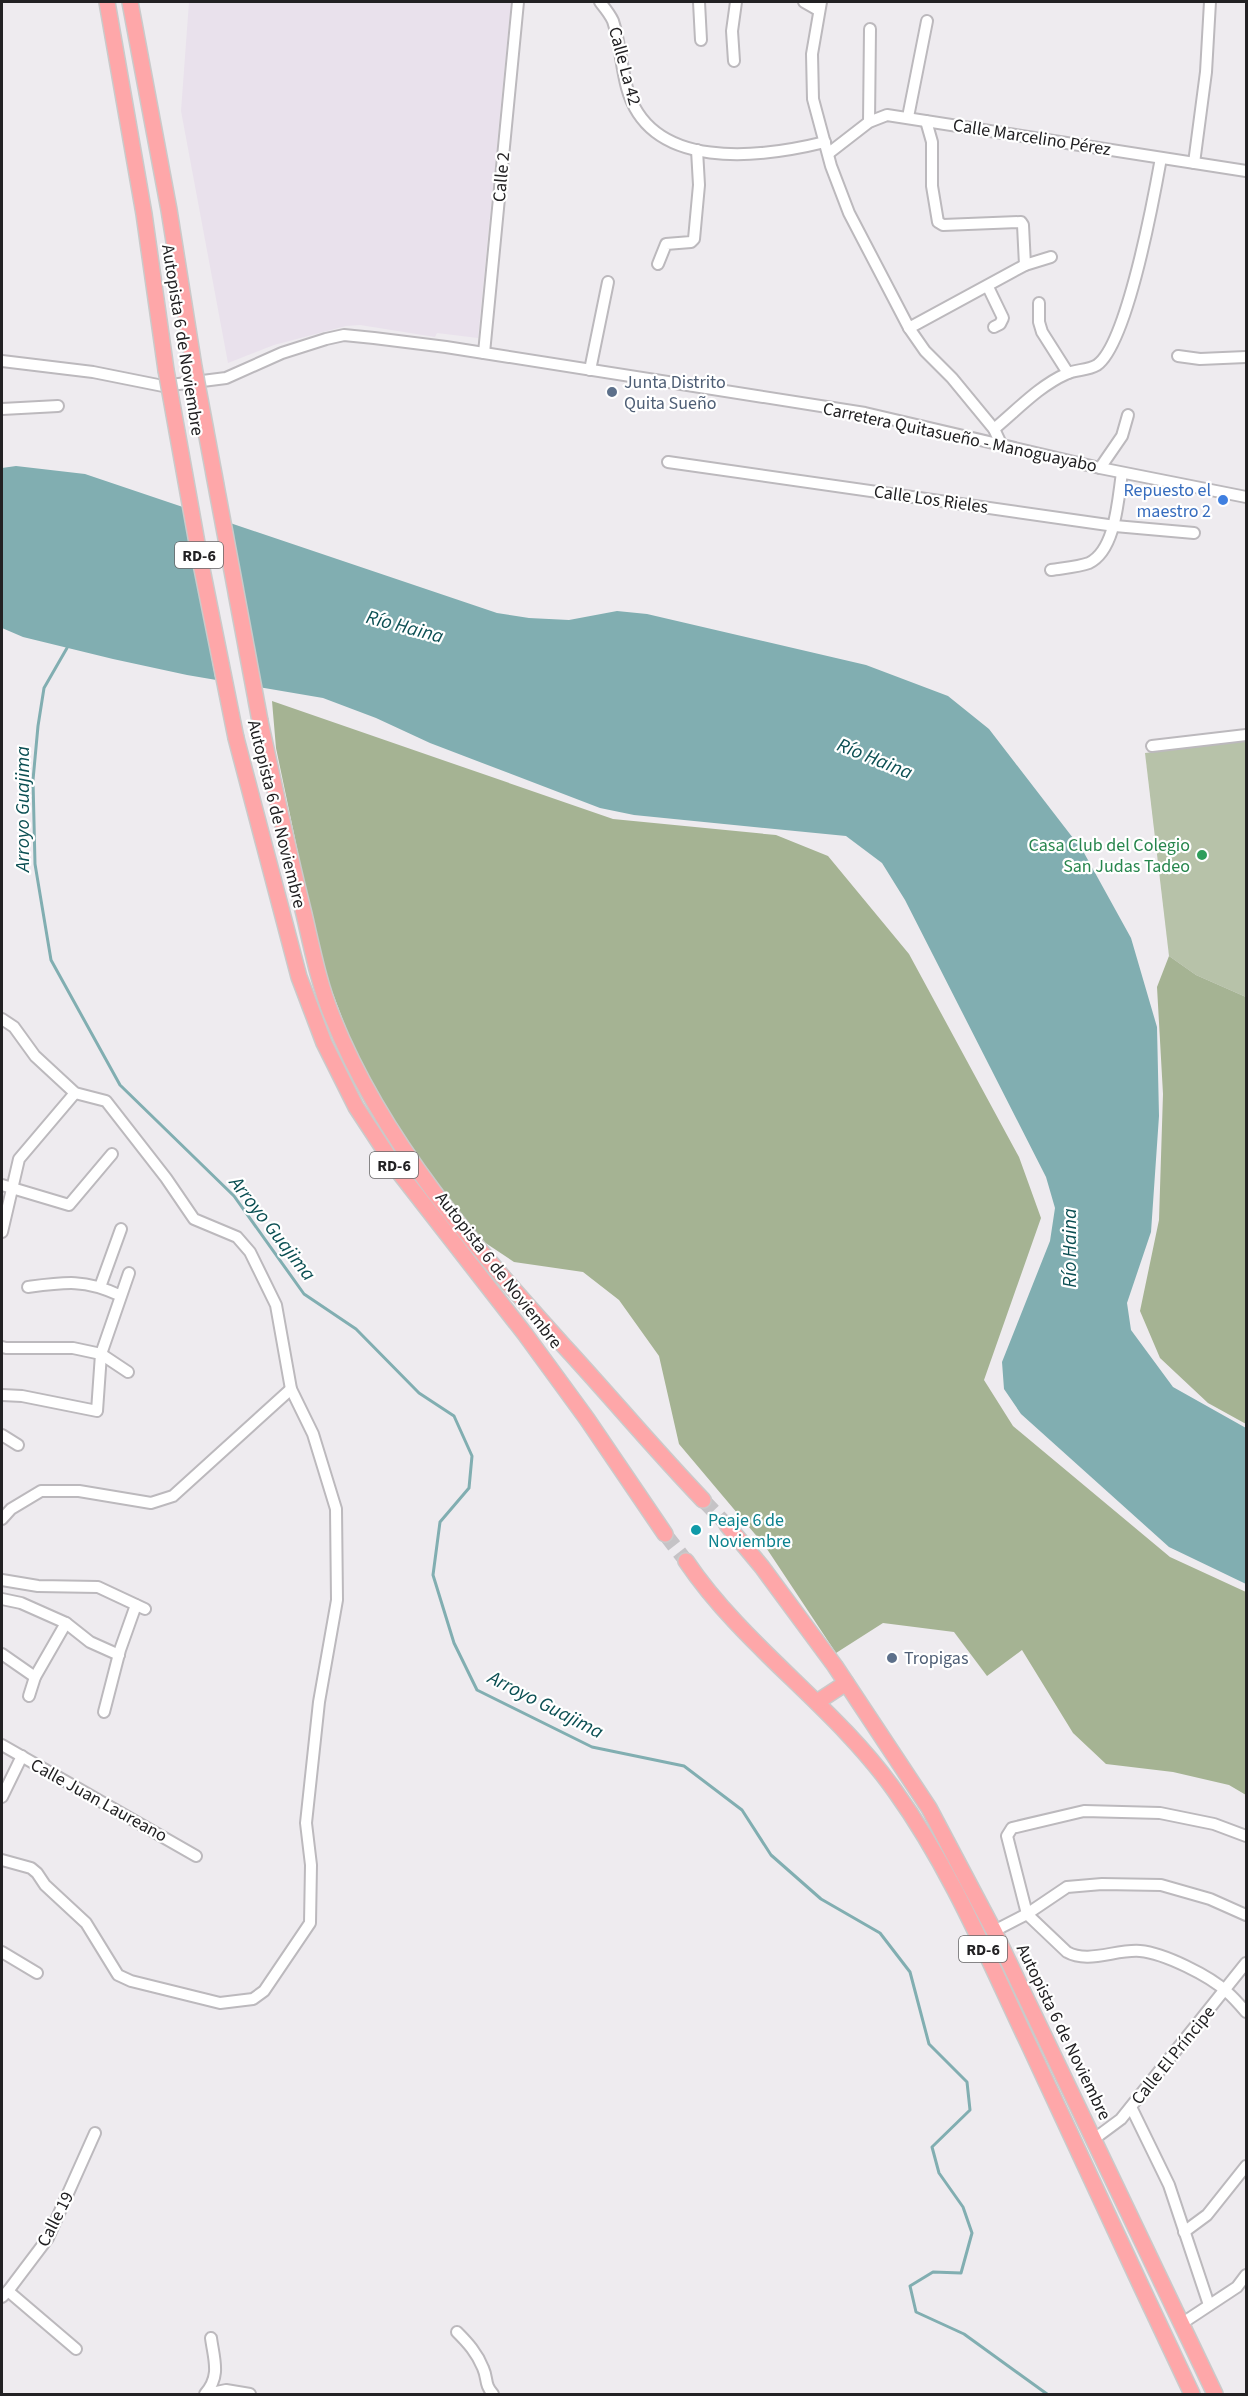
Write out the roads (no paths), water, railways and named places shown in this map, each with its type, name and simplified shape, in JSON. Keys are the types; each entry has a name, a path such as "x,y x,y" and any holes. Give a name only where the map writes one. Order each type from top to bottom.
{"highway":[{"name":"Autopista 6 de Noviembre","path":"107,2 144,214 166,370 198,554 236,738 299,977 324,1043 356,1107 398,1171 525,1334 665,1534"},
{"name":"Autopista 6 de Noviembre","path":"130,2 194,367 260,721 291,865 328,1004 355,1066 380,1112 447,1210 502,1277 703,1500"},
{"name":"Autopista 6 de Noviembre","path":"727,1525 762,1567 846,1683 929,1808 994,1931 1215,2394"},
{"name":"Autopista 6 de Noviembre","path":"686,1561 697,1578 728,1613 818,1702 863,1751 895,1791 938,1860 969,1918 1192,2394"},
{"path":"818,1702 846,1683"}],"street":[{"name":"Calle 2","path":"484,353 518,2"},
{"name":"Calle La 42","path":"600,2 612,20 627,89 637,115 665,139 697,150 720,154 748,154 827,147"},
{"path":"699,2 701,40"},
{"path":"734,61 732,31 736,2"},
{"path":"804,2 819,6 813,54 813,99 849,213 909,328 925,351 952,378 994,429 1002,446"},
{"path":"1194,163 1206,72 1210,2"},
{"path":"908,117 927,21"},
{"path":"869,122 870,29"},
{"name":"Calle Marcelino Pérez","path":"827,147 869,122 887,115 1246,171"},
{"path":"926,121 932,142 932,186 938,222 943,225 1021,222 1025,265"},
{"path":"658,264 666,244 691,242 694,239 699,185 697,150"},
{"path":"994,429 1030,398 1068,373 1088,370 1099,364 1107,352 1132,292 1151,215 1161,158"},
{"path":"909,328 1025,265 1051,257"},
{"path":"590,370 608,282"},
{"path":"988,287 1003,318 1000,324 994,327"},
{"path":"1039,303 1039,322 1042,332 1068,373"},
{"name":"Carretera Quitasueño - Manoguayabo","path":"2,361 93,372 163,386 226,378 282,353 344,335 484,353 865,413 1122,473 1246,497"},
{"path":"1178,356 1200,359 1246,357"},
{"path":"2,408 58,406"},
{"path":"1100,468 1122,436 1128,415"},
{"name":"Calle Los Rieles","path":"668,462 1115,526 1194,533"},
{"path":"1052,570 1090,562 1097,556 1115,526 1122,473"},
{"path":"1152,746 1246,735"},
{"path":"2,1019 14,1027 35,1056 75,1093 106,1101 166,1178 194,1219 237,1238 250,1252 276,1305 291,1389 313,1434 336,1509 337,1600 319,1702 306,1823 311,1865 310,1923 264,1991 253,1999 220,2002 130,1981 118,1975 86,1923 45,1885 38,1873 30,1868 2,1860"},
{"path":"2,1232 20,1159 75,1093"},
{"path":"2,1185 69,1205 112,1154"},
{"path":"100,1287 121,1229"},
{"path":"2,1395 22,1396 97,1411 101,1354 119,1295 129,1273"},
{"path":"28,1287 68,1281 100,1287 119,1295"},
{"path":"2,1347 73,1348 101,1354 128,1372"},
{"path":"2,1519 11,1509 41,1491 79,1491 151,1503 173,1496 291,1389"},
{"path":"2,1435 18,1445"},
{"path":"2,1580 38,1586 98,1587 140,1607 119,1655 104,1712"},
{"path":"2,1599 21,1603 66,1623 90,1642 119,1655"},
{"path":"28,1696 35,1677 66,1623"},
{"path":"2,1654 35,1677"},
{"name":"Calle Juan Laureano","path":"2,1745 196,1856"},
{"path":"2,1797 22,1756"},
{"path":"1246,1836 1214,1824 1160,1813 1084,1811 1012,1828 1007,1836 1027,1914 1067,1952 1074,1956 1140,1951 1179,1962 1226,1990 1246,2012"},
{"path":"994,1931 1027,1914 1068,1887 1137,1883 1161,1886 1189,1892 1246,1915"},
{"path":"2,1953 37,1973"},
{"name":"Calle El Príncipe","path":"1094,2139 1121,2119 1246,1964"},
{"path":"1131,2107 1169,2185 1209,2305"},
{"name":"Calle 19","path":"5,2294 48,2238 95,2133"},
{"path":"1184,2232 1207,2216 1246,2166"},
{"path":"1181,2324 1237,2287 1246,2275"},
{"path":"1237,2287 1246,2295"},
{"path":"5,2294 76,2349"},
{"path":"458,2332 474,2349 484,2370 486,2386 493,2394"},
{"path":"206,2394 216,2376 211,2338"},
{"path":"206,2394 226,2390 250,2394"}],"water":[{"name":"Río Haina","path":"16,466 85,474 497,613 529,618 569,620 617,611 647,614 866,665 948,696 989,729 1083,851 1131,938 1157,1027 1159,1116 1151,1232 1127,1303 1131,1330 1173,1387 1246,1428 1246,1584 1169,1547 1021,1414 1004,1389 1002,1362 1050,1241 1055,1208 1046,1177 905,900 882,863 846,836 634,815 600,808 430,743 376,718 323,698 187,675 113,659 23,637 2,628 2,468"}],"waterway":[{"name":"Arroyo Guajima","path":"67,648 44,688 38,726 33,780 35,864 51,960 120,1085 234,1196 304,1294 356,1329 419,1393 454,1416 472,1456 469,1488 440,1522 433,1575 454,1643 477,1690 592,1747 684,1766 742,1810 771,1855 821,1899 880,1933 910,1972 929,2044 967,2082 970,2110 932,2147 939,2173 963,2207 972,2233 961,2273 933,2272 910,2286 916,2312 964,2334 1047,2394"}],"tunnel":[{"path":"703,1500 727,1525"},
{"path":"665,1534 686,1561"}],"place":[{"name":"Junta Distrito Quita Sueño","path":"612,392"},
{"name":"Repuesto el maestro 2","path":"1223,500"},
{"name":"Casa Club del Colegio San Judas Tadeo","path":"1202,855"},
{"name":"Peaje 6 de Noviembre","path":"696,1530"},
{"name":"Tropigas","path":"892,1658"}]}
